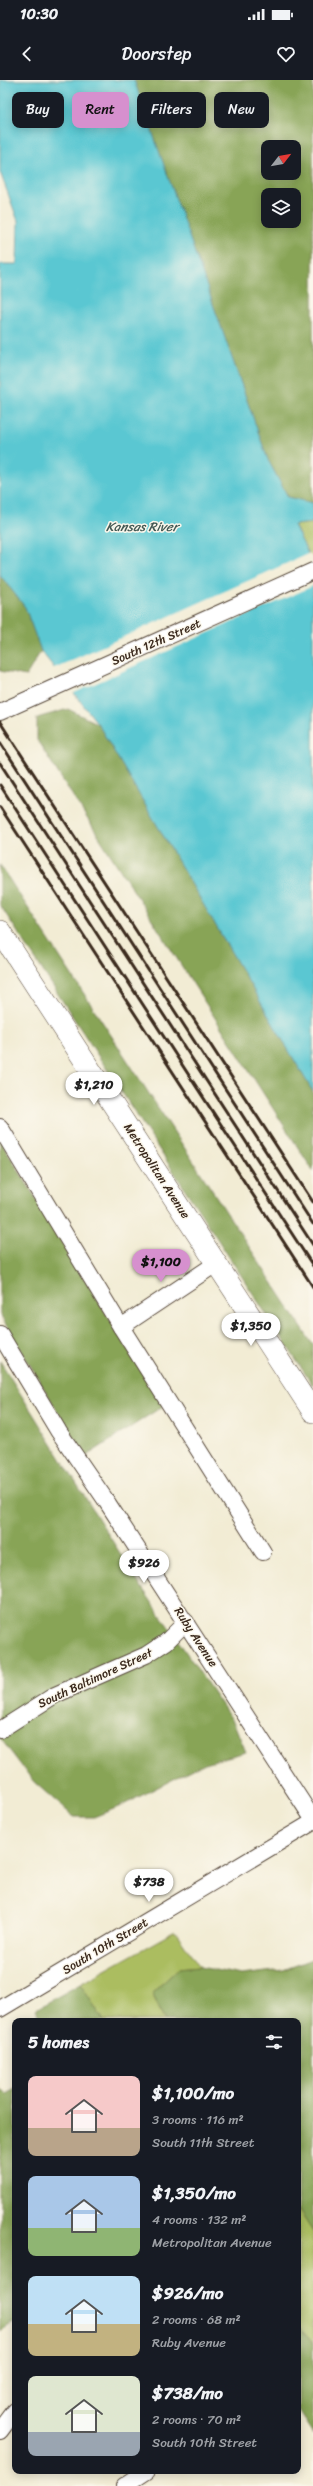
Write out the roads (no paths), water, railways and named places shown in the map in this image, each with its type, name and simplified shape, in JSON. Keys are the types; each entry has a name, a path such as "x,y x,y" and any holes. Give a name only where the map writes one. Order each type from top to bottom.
{"main road":[{"name":"Metropolitan Avenue","path":"0,930 313,1412"}],"street":[{"name":"South 12th Street","path":"0,712 313,571"},
{"path":"0,1127 121,1327 263,1552"},
{"path":"121,1327 217,1263"},
{"name":"Ruby Avenue","path":"0,1334 59,1432 186,1622 313,1820"},
{"name":"South Baltimore Street","path":"0,1730 55,1694 146,1655 166,1642 186,1622"},
{"name":"South 10th Street","path":"0,2009 313,1820"},
{"path":"0,2431 12,2415"},
{"path":"124,2486 142,2474"}],"water":[{"name":"Kansas River","path":"0,80 134,80 138,92 137,92 137,128 151,128 268,460 288,497 313,503 313,523 294,525 313,564 313,1092 98,724 41,651 25,607 0,575 0,264 17,264 18,221 0,172"}],"railway":[{"path":"0,722 313,1202"},
{"path":"0,742 313,1224"},
{"path":"0,763 313,1245"},
{"path":"0,785 313,1266"},
{"path":"0,807 313,1287"}]}
